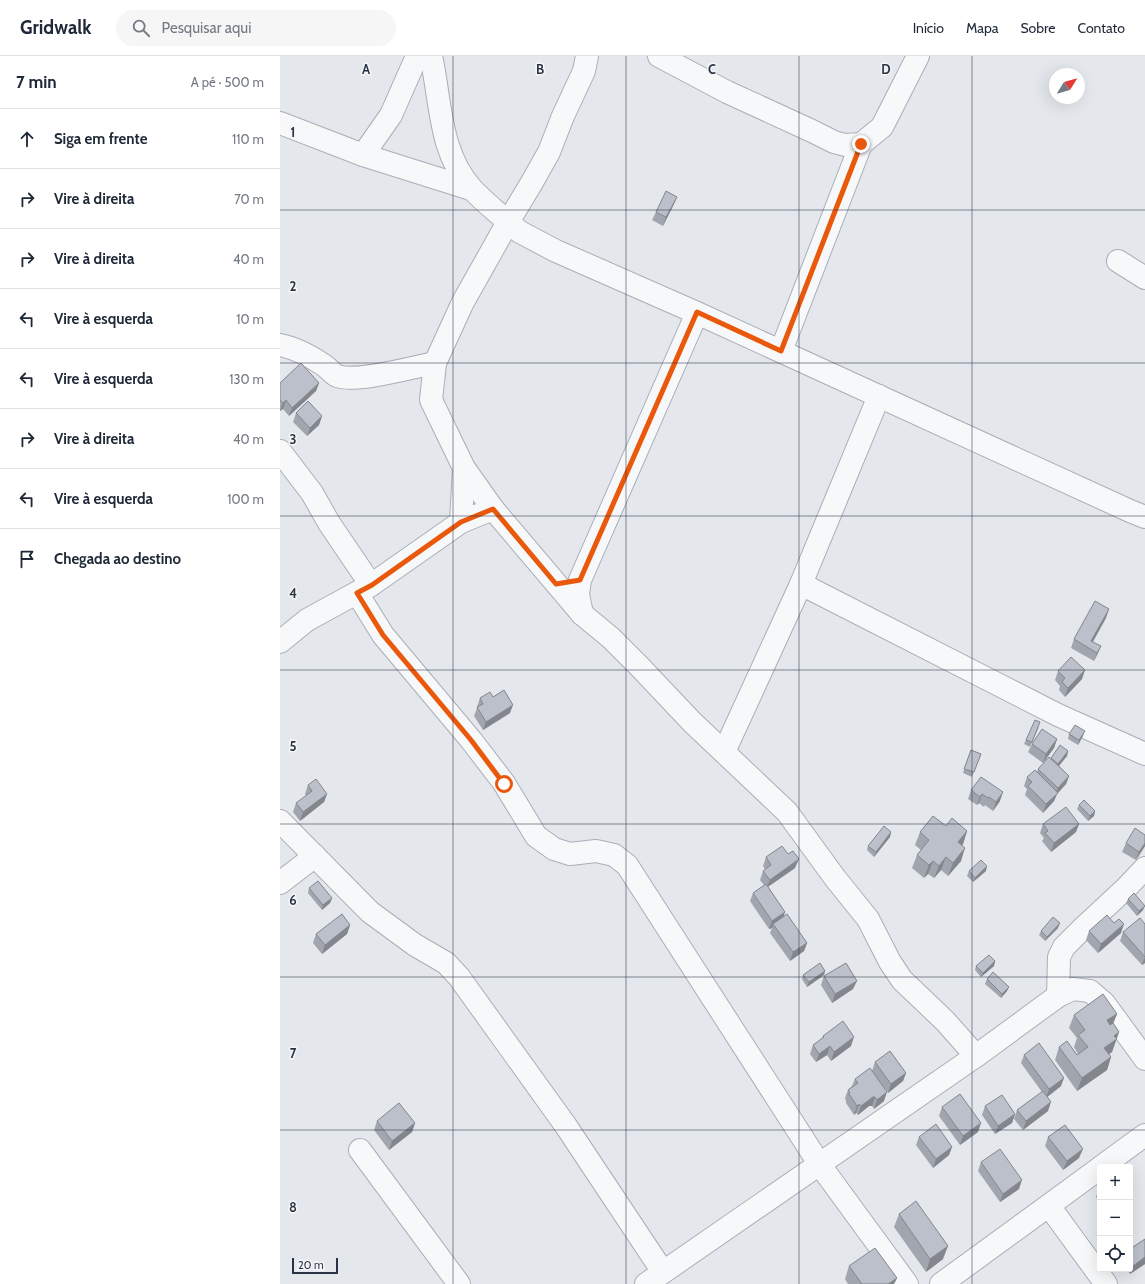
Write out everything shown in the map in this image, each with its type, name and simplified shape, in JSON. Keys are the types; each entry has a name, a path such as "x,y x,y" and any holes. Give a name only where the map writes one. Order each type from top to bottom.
{"street":[{"path":"363,155 391,115 417,56"},
{"path":"431,56 445,138 455,165 472,188 520,232 556,251 697,312 1145,517"},
{"path":"587,56 584,71 563,116 549,152 463,302 435,363 431,400 464,468 493,509 582,614 616,644 692,722 787,812 835,878 868,919 890,962 902,980 945,1021 976,1056"},
{"path":"659,56 727,92 812,130 834,142 845,145 861,144"},
{"path":"781,351 861,144 882,127 918,56"},
{"path":"280,123 363,155 472,188"},
{"path":"1118,261 1145,278"},
{"path":"582,614 578,594 580,580 697,312"},
{"path":"280,345 287,346 311,357 336,375 352,378 372,376 435,363"},
{"path":"724,752 801,584 879,396"},
{"path":"280,451 312,493 329,523 364,589 383,635 471,740 504,784 536,836 554,849 570,854 596,851 614,855 627,866 820,1165 907,1284"},
{"path":"461,522 464,468"},
{"path":"280,642 307,620 364,589 461,522 493,509"},
{"path":"556,584 580,580"},
{"path":"801,584 1058,715 1145,754"},
{"path":"280,821 370,912 415,945 446,963 459,977 566,1126 663,1272"},
{"path":"280,883 315,856"},
{"path":"1058,996 1059,957 1064,947 1145,868"},
{"path":"646,1284 976,1056 1058,996 1073,989 1090,991 1104,1003 1145,1059"},
{"path":"1105,1164 1145,1135"},
{"path":"360,1150 459,1284"},
{"path":"941,1284 1097,1170"},
{"path":"1049,1206 1106,1284"}],"building":[{"path":"666,191 677,197 666,217 656,212"},
{"path":"301,363 319,383 292,408 286,400 283,403 280,400 280,383"},
{"path":"308,401 322,416 310,428 296,413"},
{"path":"1095,601 1109,609 1091,641 1101,646 1097,653 1074,639"},
{"path":"1071,657 1085,670 1068,688 1062,682 1065,678 1058,671"},
{"path":"504,690 513,705 486,722 477,707 483,704 480,698 490,692 493,697"},
{"path":"1035,720 1040,722 1032,742 1026,740"},
{"path":"1075,725 1085,731 1079,740 1069,734"},
{"path":"1042,729 1057,739 1046,754 1032,744"},
{"path":"1060,745 1068,751 1058,764 1051,758"},
{"path":"971,750 981,754 974,772 964,769"},
{"path":"1049,757 1069,776 1058,788 1038,769"},
{"path":"1035,770 1058,793 1046,804 1028,786 1032,782 1027,777"},
{"path":"981,777 1003,792 996,802 982,794 980,797 971,790"},
{"path":"316,779 327,794 303,812 296,803 312,791 308,785"},
{"path":"1084,800 1095,811 1090,816 1079,805"},
{"path":"1066,807 1079,824 1054,843 1045,833 1048,831 1043,824"},
{"path":"933,816 946,826 952,818 967,831 958,842 965,848 953,863 946,857 939,866 933,861 929,865 917,855 929,840 920,832"},
{"path":"884,826 891,832 876,852 868,846"},
{"path":"1135,828 1145,835 1145,843 1139,852 1126,843"},
{"path":"782,846 788,854 793,851 799,859 770,880 763,871 771,865 766,857"},
{"path":"981,860 987,866 975,878 969,871"},
{"path":"318,881 332,898 323,905 309,888"},
{"path":"766,884 785,912 772,921 753,893"},
{"path":"1134,893 1145,906 1139,911 1128,899"},
{"path":"342,914 350,925 325,945 316,934"},
{"path":"787,914 807,943 793,952 773,924"},
{"path":"1107,915 1114,923 1119,919 1124,924 1101,944 1089,931"},
{"path":"1053,917 1060,923 1047,937 1041,931"},
{"path":"1140,918 1145,924 1145,957 1123,932"},
{"path":"989,955 995,961 983,973 976,966"},
{"path":"820,963 825,971 809,982 803,975"},
{"path":"846,963 857,981 835,994 824,976"},
{"path":"993,972 1009,987 1002,994 987,979"},
{"path":"1103,994 1117,1014 1107,1020 1110,1025 1113,1023 1119,1032 1114,1036 1117,1039 1104,1048 1111,1057 1082,1078 1059,1047 1067,1041 1077,1055 1088,1047 1078,1035 1085,1030 1074,1015"},
{"path":"843,1021 854,1037 834,1052 830,1046 819,1054 813,1045"},
{"path":"1039,1043 1064,1078 1049,1089 1024,1055"},
{"path":"890,1051 906,1073 891,1084 875,1062"},
{"path":"870,1068 887,1092 877,1100 873,1097 861,1106 859,1104 857,1106 848,1090 858,1083 855,1079"},
{"path":"1043,1091 1051,1102 1026,1121 1017,1110"},
{"path":"960,1094 981,1123 963,1136 942,1107"},
{"path":"1002,1095 1015,1114 998,1126 985,1106"},
{"path":"399,1103 415,1123 392,1141 377,1121"},
{"path":"936,1124 952,1147 936,1159 919,1137"},
{"path":"1065,1125 1083,1149 1067,1161 1048,1137"},
{"path":"1000,1149 1022,1180 1003,1194 981,1162"},
{"path":"916,1201 948,1246 930,1259 899,1214"},
{"path":"1145,1239 1145,1257 1133,1266 1133,1247"},
{"path":"875,1248 897,1278 888,1284 862,1284 849,1266"}],"route":[{"path":"504,784 471,740 383,635 357,593 372,585 461,522 493,509 556,584 580,580 697,312 781,351 861,144"}]}
